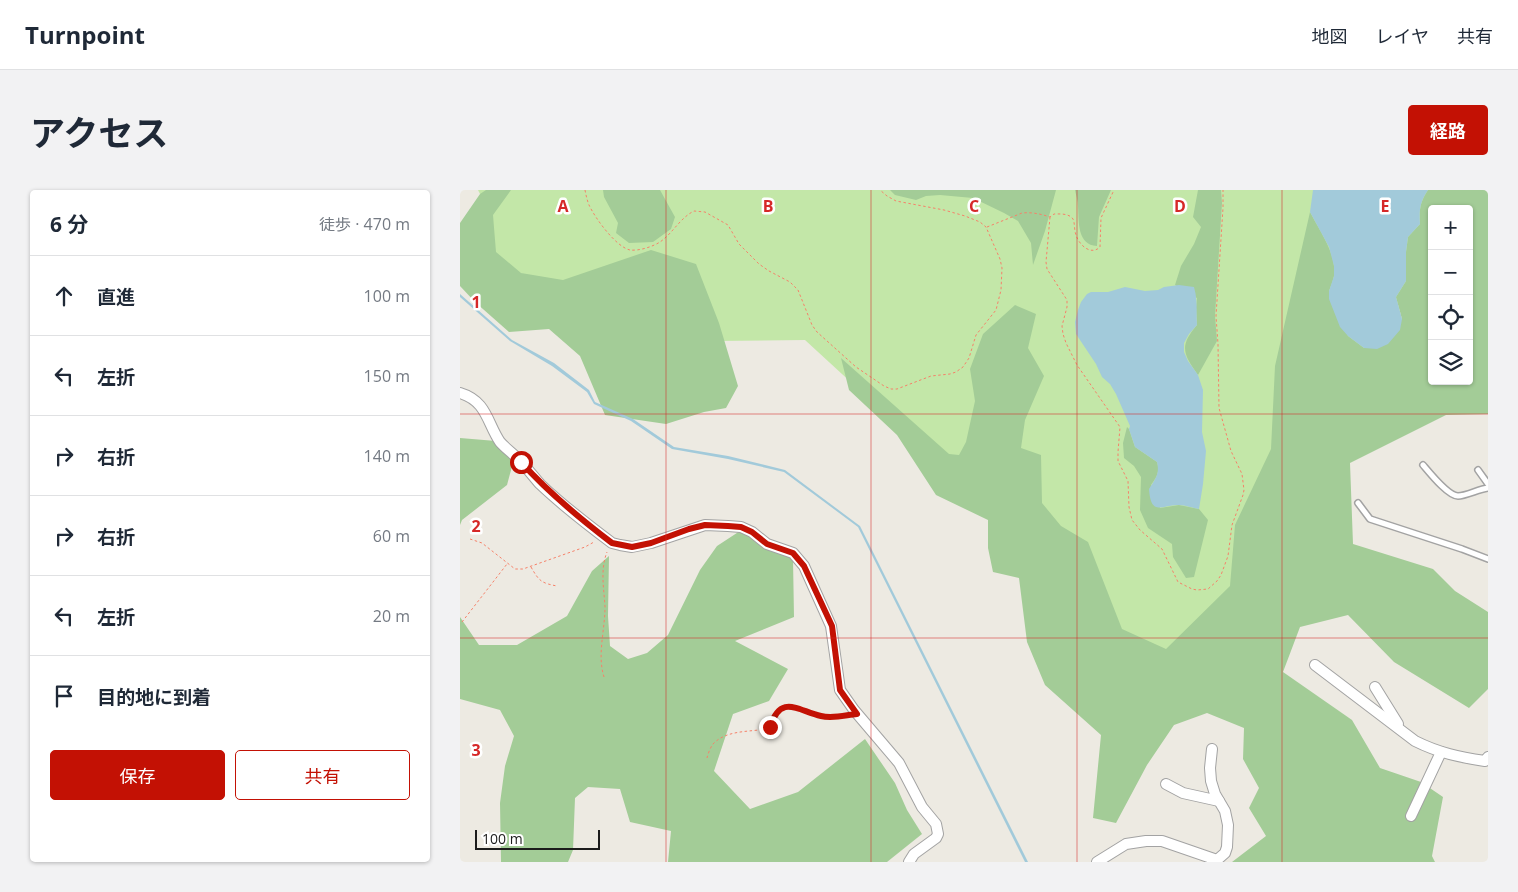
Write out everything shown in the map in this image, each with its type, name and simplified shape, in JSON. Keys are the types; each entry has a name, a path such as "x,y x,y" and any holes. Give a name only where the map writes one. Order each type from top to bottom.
{"street":[{"path":"460,393 474,400 482,408 501,442 541,484 610,542 632,547 651,543 705,525 728,526 741,527 752,532 767,544 793,553 804,566 832,626 840,690 857,714 899,763 922,807 936,824 938,834 936,838 914,854 908,862"},
{"path":"1315,665 1415,741 1432,750 1451,756 1485,761 1488,757"},
{"path":"1375,686 1402,730"},
{"path":"1097,862 1126,844 1146,841 1162,841 1217,860 1225,853 1228,847 1227,817 1211,781 1212,749"},
{"path":"1411,816 1441,752"},
{"path":"1166,784 1184,793 1219,801"}],"lane":[{"path":"1423,465 1454,496 1460,496 1488,486 1478,470"},
{"path":"1358,503 1370,519 1488,559"}],"path":[{"path":"585,190 588,204 603,226 616,242 630,250 639,249 666,238 681,220 694,211 700,210 705,212 728,225 739,244 759,264 790,282 798,290 812,325 817,332 856,367 884,386 897,389 910,386 931,376 950,374 963,367 969,358 976,335 996,310 1002,276 1000,258 986,227 980,222 944,210 896,201 880,190"},
{"path":"986,227 1022,213 1028,212 1050,217 1054,214 1064,214 1073,219 1076,236 1082,245 1089,250 1098,250 1101,242 1101,218 1114,190"},
{"path":"1050,217 1046,262 1047,269 1067,300 1062,326 1063,334 1077,365 1120,428 1118,461 1128,482 1129,507 1132,520 1140,530 1162,549 1178,582 1192,590 1204,590 1212,586 1221,575 1228,556 1232,525 1244,490 1242,474 1231,451 1219,408 1216,316 1223,208 1222,190"},
{"path":"470,539 482,543 515,569 523,570 586,547 596,541 601,534"},
{"path":"604,677 601,667 605,607 602,574 604,559 610,542"},
{"path":"462,622 508,563"},
{"path":"531,566 538,579 557,586"},
{"path":"706,758 712,745 720,738 732,734 766,729 770,727 773,717 778,711 786,706 795,706 821,716 833,717 857,714"}],"green space":[{"path":"478,190 1448,190 1435,205 1428,205 1428,220 1398,304 1402,319 1241,590 1165,664 1120,641 941,465 805,340 714,341 486,261 480,194"},
{"path":"486,190 511,190 493,215 496,252 521,273 563,280 651,250 696,264 719,323 738,386 726,408 704,412 666,424 605,415 580,356 549,329 509,332 475,302 460,286 460,223 480,194"},
{"path":"603,190 660,190 675,217 671,229 653,242 629,243 616,233 618,223 604,197"},
{"path":"890,190 1056,190 1045,231 1033,265 1031,243 1018,221 1004,213 973,198 940,195 926,196 916,200 895,195"},
{"path":"1075,190 1111,190 1099,217 1097,246 1086,242 1080,232"},
{"path":"1198,190 1221,190 1222,203 1215,316 1217,341 1198,375 1189,361 1185,350 1187,339 1197,325 1197,298 1175,285 1181,266 1194,244 1201,227 1193,217"},
{"path":"1428,190 1488,190 1488,414 1446,415 1350,463 1353,544 1433,569 1455,591 1488,612 1488,689 1469,708 1394,662 1348,615 1300,627 1283,672 1352,720 1380,768 1421,782 1443,797 1432,856 1435,862 1232,862 1266,836 1249,808 1259,788 1243,759 1244,728 1207,713 1174,725 1147,765 1116,823 1093,818 1101,735 1045,685 1027,642 1019,578 993,572 988,548 988,520 936,495 897,435 849,390 841,358 949,454 959,455 966,442 975,401 970,369 983,334 1015,305 1036,314 1028,348 1044,376 1025,420 1021,448 1041,455 1042,503 1061,526 1088,542 1122,629 1166,649 1230,586 1235,525 1271,449 1275,366 1310,212 1333,259 1334,276 1329,291 1348,336 1364,348 1402,319 1396,297 1406,281 1408,237 1420,224 1423,198"},
{"path":"1127,427 1135,447 1157,462 1157,474 1151,485 1160,508 1179,505 1199,509 1208,520 1194,577 1186,578 1173,557 1172,544 1148,528 1140,510 1141,477 1134,466 1124,458 1123,443"},
{"path":"460,438 496,441 514,459 507,485 462,520 460,525"},
{"path":"743,529 793,559 794,617 735,641 788,669 769,701 733,714 714,771 750,809 798,792 865,739 895,783 907,810 922,834 887,862 668,862 671,831 630,822 620,789 588,787 575,798 573,850 568,862 501,862 500,803 505,766 514,736 500,710 460,699 460,617 479,645 517,645 567,616 592,571 609,556 608,616 610,646 628,659 647,653 668,635 700,570 717,546"}],"water":[{"path":"1313,190 1428,190 1421,206 1420,224 1408,237 1406,281 1396,297 1402,319 1400,330 1388,344 1377,349 1364,348 1348,336 1340,327 1329,299 1334,266 1329,247 1310,212"},
{"path":"1179,285 1194,287 1196,301 1197,325 1184,343 1184,352 1198,375 1203,390 1202,432 1206,451 1199,509 1184,505 1155,507 1152,504 1149,489 1157,473 1157,462 1135,447 1129,429 1130,426 1116,394 1110,384 1102,377 1096,364 1076,334 1075,322 1078,310 1081,302 1091,292 1108,292 1125,287 1145,291 1158,290 1164,287"},
{"path":"460,294 512,340 554,363 589,390 595,402 633,419 674,447 728,456 785,470 860,526 1028,862 1025,862 858,527 784,472 672,449 631,421 594,404 587,392 552,366 510,341 460,297"}],"route":[{"path":"521,462 560,501 612,543 632,547 651,543 705,525 728,526 741,527 752,532 767,544 793,553 804,566 832,626 840,690 857,714 833,717 821,716 795,706 786,706 773,717 770,727"}]}
